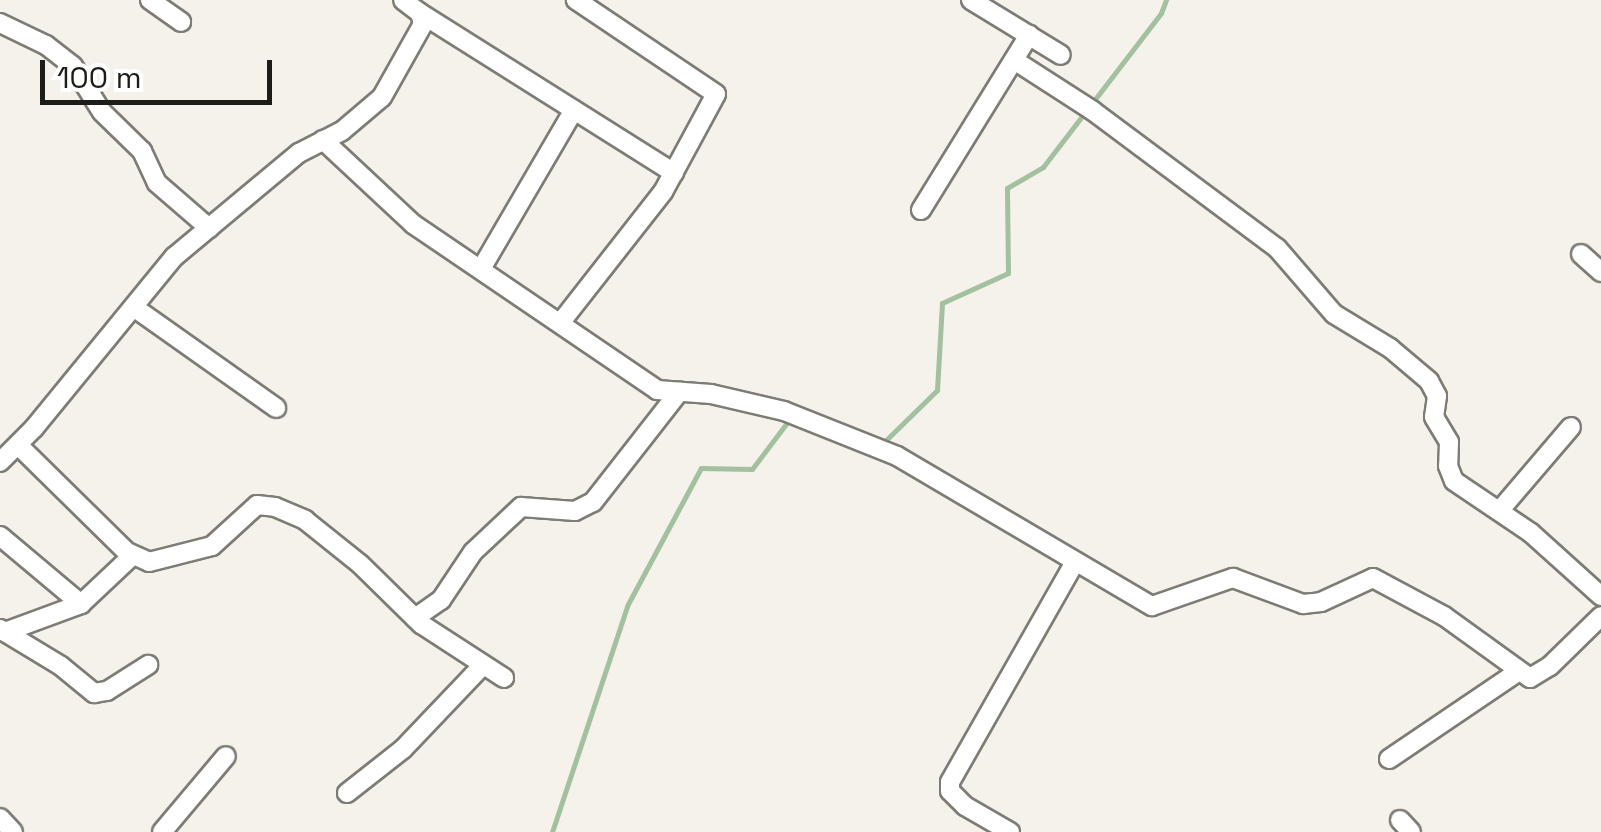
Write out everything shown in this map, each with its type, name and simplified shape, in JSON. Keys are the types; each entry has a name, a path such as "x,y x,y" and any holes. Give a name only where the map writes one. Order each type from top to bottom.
{"street":[{"path":"150,0 180,22"},
{"path":"561,322 674,174 716,94 576,0"},
{"path":"971,0 1061,55"},
{"path":"408,3 674,174"},
{"path":"0,462 135,308 174,257 299,153 354,123 382,97 420,34 408,3"},
{"path":"0,23 59,54 73,66 102,112 142,152 157,183 209,228"},
{"path":"921,210 1029,36"},
{"path":"1014,60 1093,112 1277,248 1334,314 1390,348 1429,381 1437,396 1434,417 1450,448 1450,473 1461,487 1500,510 1601,596"},
{"path":"480,269 574,110"},
{"path":"323,140 413,224 657,390 712,394 792,414 897,456 1074,564 1152,606 1233,578 1304,604 1321,602 1374,578 1482,642 1520,671 1537,677 1601,616"},
{"path":"1580,254 1601,272"},
{"path":"135,308 276,408"},
{"path":"415,618 440,600 472,552 521,508 575,511 593,502 679,392"},
{"path":"1500,510 1572,427"},
{"path":"18,445 132,556 158,562 185,556 220,542 248,510 256,506 275,507 322,531 415,618 504,678"},
{"path":"0,536 80,604"},
{"path":"3,630 80,604 132,556"},
{"path":"1010,832 965,806 950,790 950,782 1074,564"},
{"path":"3,630 62,666 94,692 107,691 148,664"},
{"path":"347,792 403,748 484,665"},
{"path":"1390,760 1520,671"},
{"path":"162,832 226,756"},
{"path":"0,818 13,832"}],"waterway":[{"path":"877,439 885,441 937,390 942,303 1008,273 1007,188 1043,167 1161,13 1166,0"},
{"path":"552,832 628,604 701,468 752,469 789,420"}]}
